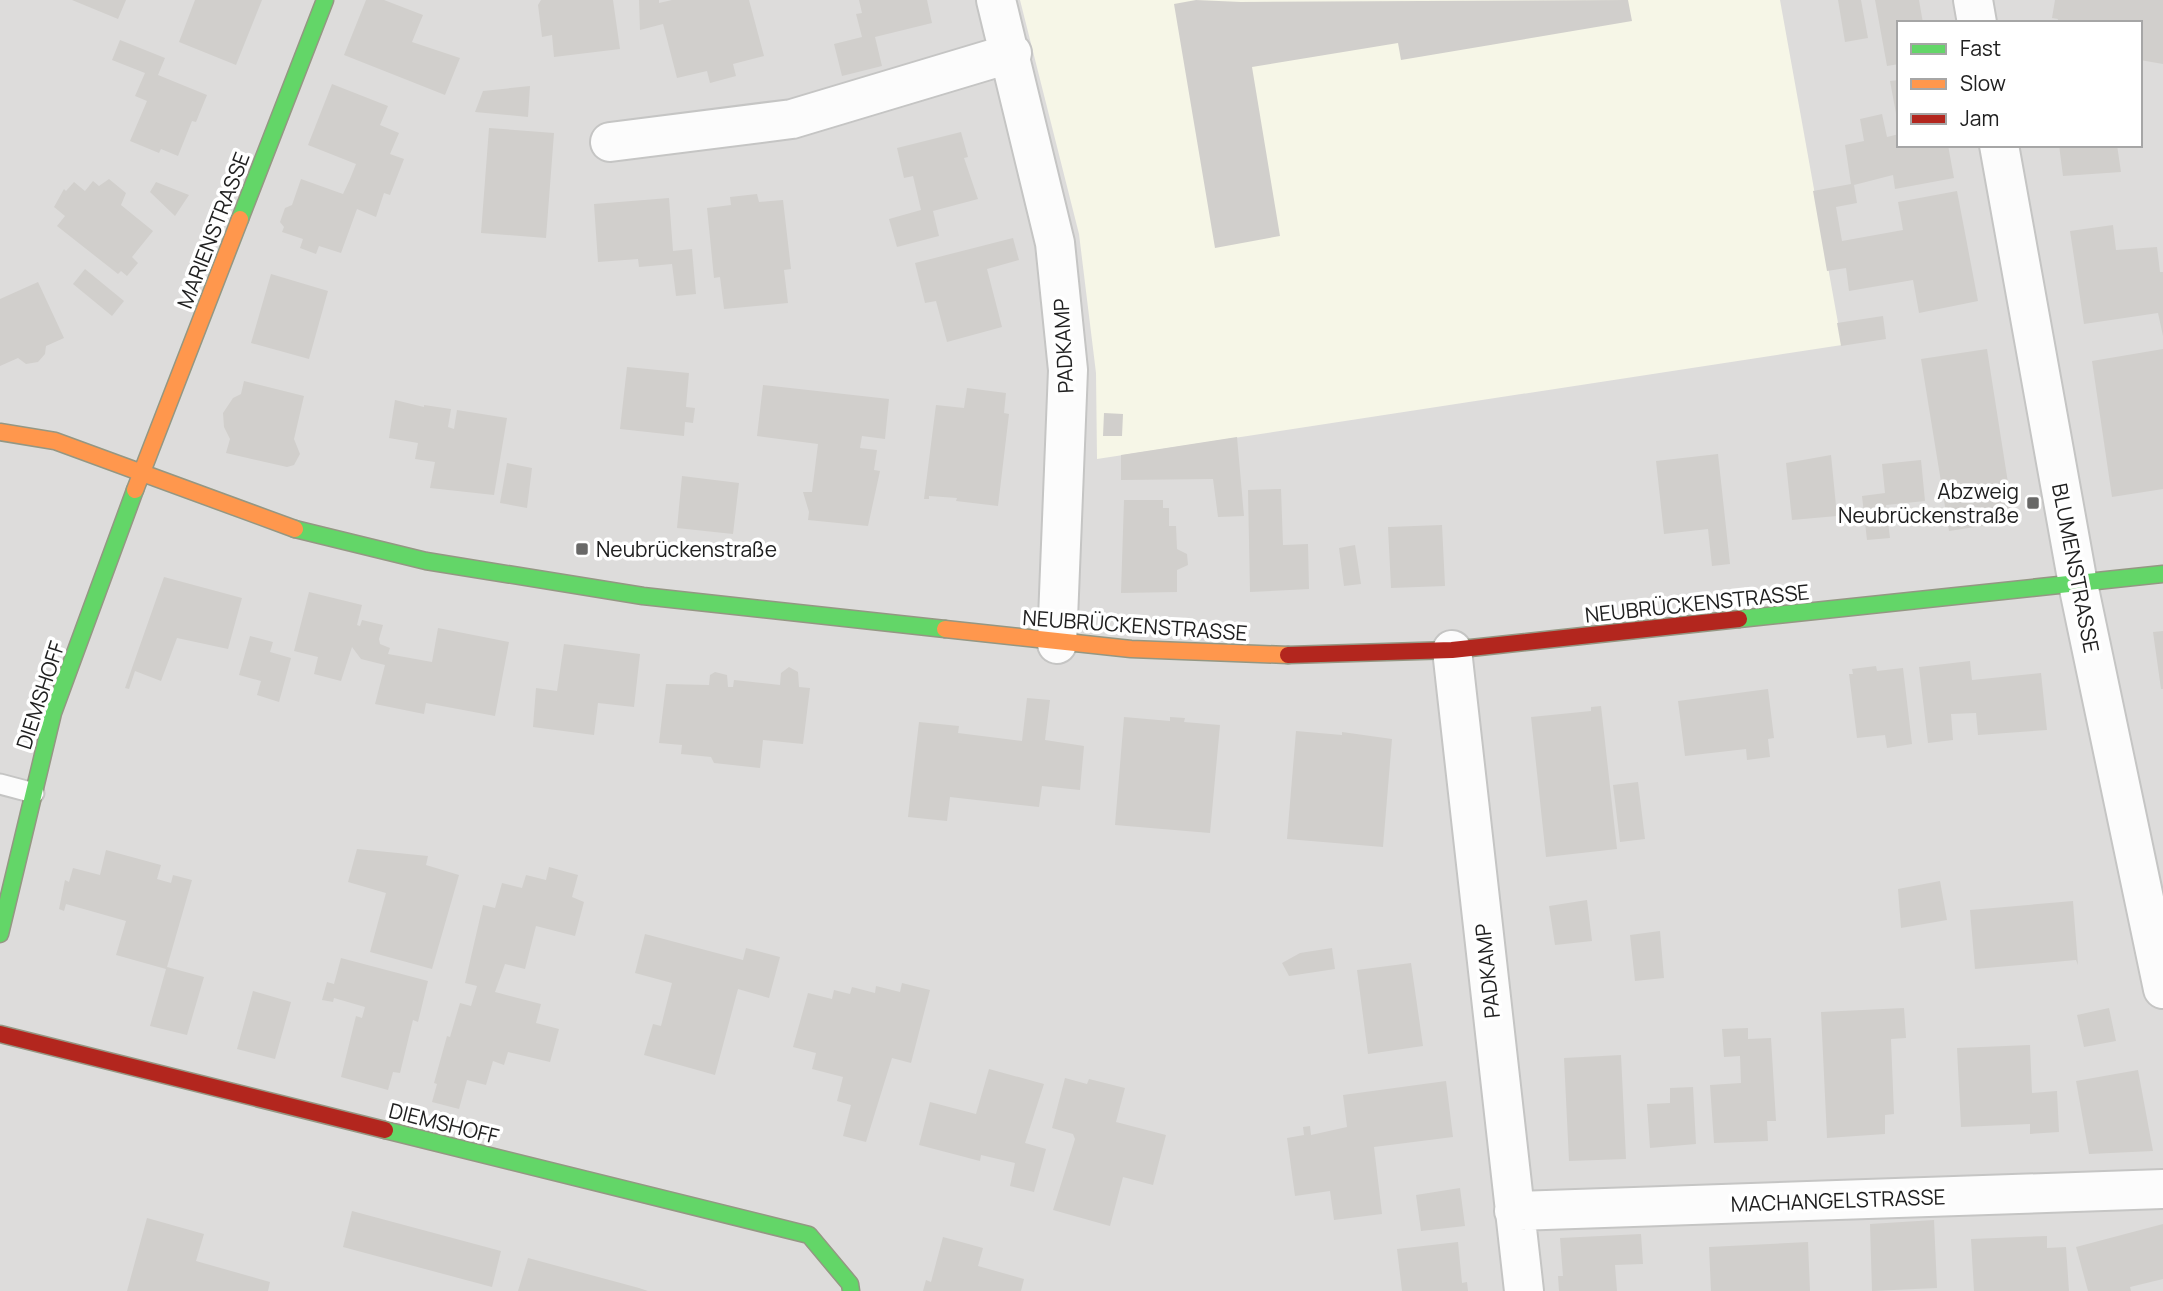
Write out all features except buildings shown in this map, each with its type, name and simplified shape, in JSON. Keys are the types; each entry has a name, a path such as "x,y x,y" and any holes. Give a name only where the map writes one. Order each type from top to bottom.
{"street":[{"name":"MARIENSTRASSE","path":"141,474 325,0"},
{"name":"PADKAMP","path":"996,0 1012,53 1055,243 1068,370 1057,643"},
{"path":"1973,0 1977,21"},
{"path":"610,142 792,119 1012,53"},
{"name":"BLUMENSTRASSE","path":"1999,147 2078,584 2163,989"},
{"name":"NEUBRÜCKENSTRASSE","path":"0,432 55,441 304,532 426,561 643,596 1057,643 1300,655 1452,650 2163,574"},
{"name":"DIEMSHOFF","path":"0,934 53,713 141,474"},
{"name":"PADKAMP","path":"1452,650 1524,1291"},
{"name":"DIEMSHOFF","path":"0,1034 809,1235 850,1284 851,1291"},
{"name":"MACHANGELSTRASSE","path":"1514,1211 2163,1189"}],"lane":[{"path":"0,784 34,793"}],"shaded area":[{"path":"0,0 2163,0 2163,1291 0,1291"},
{"path":"1020,0 1780,0 1842,345 1097,459 1096,373 1079,234"}],"traffic: fast":[{"path":"240,219 325,0"},
{"path":"0,934 53,713 135,490"},
{"path":"295,529 426,561 643,596 945,629"},
{"path":"1739,619 2163,574"},
{"path":"385,1130 809,1235 850,1284 851,1291"}],"traffic: slow":[{"path":"135,490 240,219"},
{"path":"0,432 55,441 295,529"},
{"path":"945,629 1131,649 1288,655"}],"traffic: jam":[{"path":"1288,655 1452,650 1739,619"},
{"path":"0,1034 385,1130"}],"place":[{"name":"Abzweig Neubrückenstraße","path":"2033,503"},
{"name":"Neubrückenstraße","path":"582,549"}]}
